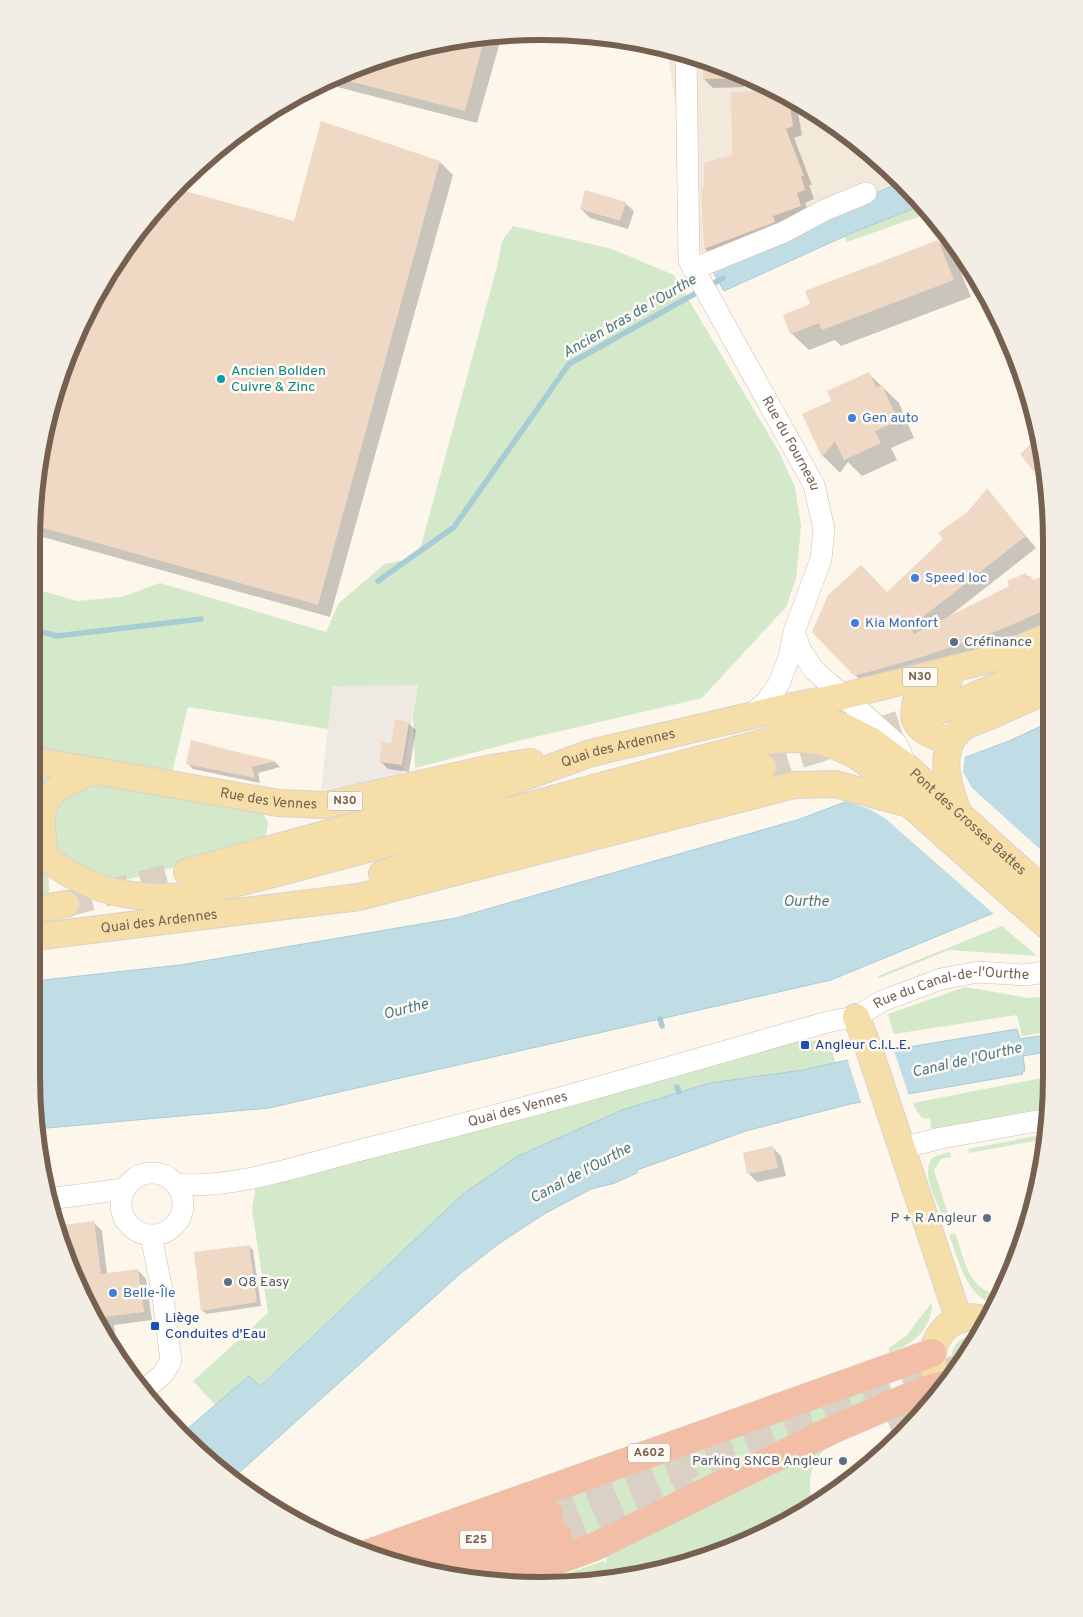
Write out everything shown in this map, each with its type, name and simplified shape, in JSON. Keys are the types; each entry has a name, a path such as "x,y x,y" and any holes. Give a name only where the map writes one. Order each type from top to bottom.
{"highway":[{"name":"A602","path":"379,1550 932,1353"},
{"path":"515,1576 594,1547 834,1430 924,1390 933,1388"},
{"name":"E25","path":"419,1562 553,1525 459,1570"}],"main road":[{"name":"Quai des Ardennes","path":"187,884 497,787 592,753 792,706 844,696 996,658 1043,639"},
{"path":"951,741 926,732 917,725 913,714 917,698 929,689 996,658"},
{"path":"938,711 1043,667"},
{"path":"958,813 949,788 946,772 946,760 951,741 964,727 1043,692"},
{"name":"Pont des Grosses Battes","path":"748,717 802,718 840,725 872,741 907,767 1043,890"},
{"name":"Pont des Grosses Battes","path":"187,884 769,741 791,738 812,739 830,744 853,754 877,771 910,804 1043,922"},
{"name":"Rue des Vennes","path":"40,761 278,803 325,805 492,768 592,753"},
{"name":"Quai des Ardennes","path":"283,905 507,834 763,766"},
{"path":"97,771 75,778 59,786 49,795 43,807 40,829 40,853 72,875 109,892 144,898 187,884 262,886 507,834"},
{"name":"Pont des Grosses Battes","path":"794,785 835,784 910,804"},
{"name":"Quai des Ardennes","path":"40,936 359,897 794,785"},
{"path":"40,909 66,904"},
{"path":"856,1017 869,1050 959,1320"},
{"path":"940,1379 934,1370 932,1353 936,1338 946,1327 959,1320 970,1318 979,1320"}],"street":[{"name":"Rue du Fourneau","path":"686,62 689,260 711,303 814,485 824,529 821,559 794,632 789,657 779,684 766,702 748,717"},
{"path":"695,273 784,232 825,210 866,193"},
{"path":"794,632 801,651 814,670 896,743 907,767"},
{"name":"Rue du Canal-de-l'Ourthe","path":"856,1017 882,1001 941,979 978,972 1025,975 1043,972"},
{"name":"Quai des Vennes","path":"176,1184 199,1187 256,1176 477,1122 831,1021 856,1017"},
{"path":"898,1137 942,1138 1041,1119"},
{"path":"149,1172 169,1177 176,1184 181,1193 182,1213 170,1229 151,1235 140,1233 131,1227 125,1219 121,1199 124,1189 130,1181 149,1172"},
{"path":"55,1198 124,1189"},
{"path":"148,1387 164,1374 171,1361 162,1291 151,1235"}],"shaded area":[{"path":"668,56 733,78 792,107 847,144 893,184 711,268 698,247"},
{"path":"333,685 418,685 402,775 321,790"}],"green space":[{"path":"897,188 922,215 847,242 835,218"},
{"path":"513,226 612,249 674,275 779,452 795,487 801,526 796,579 786,607 702,698 522,740 415,768 413,715 418,685 333,686 328,729 188,707 167,793 260,809 268,822 265,844 113,883 48,855 49,898 40,899 40,590 77,601 122,597 160,583 326,632 339,603 385,564 418,557 498,263 502,241"},
{"path":"1002,926 1037,956 949,950 879,978 878,976"},
{"path":"965,987 1029,998 1043,997 1043,1032 1022,1036 1017,1015 894,1034 888,1014"},
{"path":"830,1040 835,1063 803,1070 710,1083 622,1110 463,1194 259,1386 249,1376 215,1405 193,1381 268,1313 252,1210 257,1178 786,1041"},
{"path":"1043,1078 1042,1112 939,1129 931,1128 930,1119 922,1118 913,1103"},
{"path":"1040,1135 1039,1140 969,1153 968,1149"},
{"path":"950,1152 951,1157 941,1159 934,1170 949,1217 944,1219 931,1188 928,1171 929,1163 933,1157"},
{"path":"955,1233 969,1273 975,1281 981,1288 993,1293 989,1301 971,1287 965,1277 949,1235"},
{"path":"932,1302 929,1321 920,1335 906,1345 889,1353 889,1348 907,1335"},
{"path":"969,1337 953,1361 953,1350 962,1339"},
{"path":"887,1375 892,1391 585,1541 566,1491"},
{"path":"829,1444 817,1459 812,1472 810,1479 811,1498 763,1525 733,1539 671,1560 607,1573 557,1577 604,1561 606,1564 607,1555"}],"water":[{"path":"894,185 916,208 854,232 724,291 711,268"},
{"name":"Ourthe","path":"1043,725 1043,893 831,980 269,1108 43,1128 40,1075 40,980 180,965 456,918 797,820 1009,741"},
{"name":"Canal de l'Ourthe","path":"1017,1029 1020,1039 1043,1035 1043,1053 1023,1056 1025,1071 1022,1072 1023,1074 850,1104 746,1131 637,1170 637,1173 615,1183 591,1189 544,1214 497,1245 460,1274 238,1474 211,1453 186,1429 249,1376 260,1386 463,1194 518,1156 622,1110 710,1083 803,1070 897,1049"}],"pier":[{"path":"965,754 963,772 972,788 1043,852 1043,895 995,915 886,819 869,809 843,800"},
{"path":"893,1048 909,1096 862,1105 847,1058"}],"building":[{"path":"483,43 465,111 345,80 412,57"},
{"path":"702,67 734,78 703,79"},
{"path":"760,91 790,106 793,126 786,129 804,176 801,176 805,190 797,193 801,206 773,216 775,222 704,249 701,189 704,188 704,163 732,155 731,92"},
{"name":"Ancien Boliden Cuivre & Zinc","path":"321,121 440,161 318,605 40,527 44,476 50,444 57,412 78,350 107,291 144,236 164,211 184,191 294,221"},
{"path":"585,190 626,202 620,221 580,209"},
{"path":"938,240 954,280 822,330 819,323 790,334 783,315 810,304 805,291"},
{"name":"Gen auto","path":"869,372 876,387 882,385 898,421 875,431 881,443 844,460 835,441 822,457 802,414 831,401 827,391"},
{"path":"1033,442 1039,478 1020,454"},
{"path":"987,488 1026,536 910,627 914,634 1009,586 1007,581 1026,573 1028,578 1031,576 1033,580 1043,576 1043,611 1000,630 922,657 854,676 812,632 828,595 861,565 887,592 943,539 938,533 969,511"},
{"path":"395,719 409,722 402,765 379,762 382,742 391,743"},
{"path":"191,740 276,761 252,767 255,778 186,764"},
{"path":"773,1146 778,1168 747,1174 743,1153"},
{"name":"Belle-Île","path":"94,1221 101,1274 138,1269 144,1312 102,1317 78,1267 63,1225"},
{"path":"249,1245 257,1302 201,1311 194,1252"}],"waterway":[{"name":"Ancien bras de l'Ourthe","path":"378,581 454,527 569,364 723,278"},
{"path":"40,631 57,636 201,619"},
{"path":"660,1019 662,1026"},
{"path":"677,1087 679,1092"}],"tunnel":[{"path":"763,767 936,712"},
{"path":"66,904 187,872"},
{"path":"549,1515 944,1374"},
{"path":"887,1419 917,1408"},
{"path":"558,1536 695,1487"}],"place":[{"name":"Ancien Boliden Cuivre & Zinc","path":"221,379"},
{"name":"Gen auto","path":"852,418"},
{"name":"Speed loc","path":"915,578"},
{"name":"Kia Monfort","path":"855,623"},
{"name":"Créfinance","path":"954,642"},
{"name":"Angleur C.I.L.E.","path":"805,1045"},
{"name":"P + R Angleur","path":"987,1218"},
{"name":"Q8 Easy","path":"228,1282"},
{"name":"Belle-Île","path":"113,1293"},
{"name":"Liège Conduites d'Eau","path":"155,1326"},
{"name":"Parking SNCB Angleur","path":"843,1461"}]}
